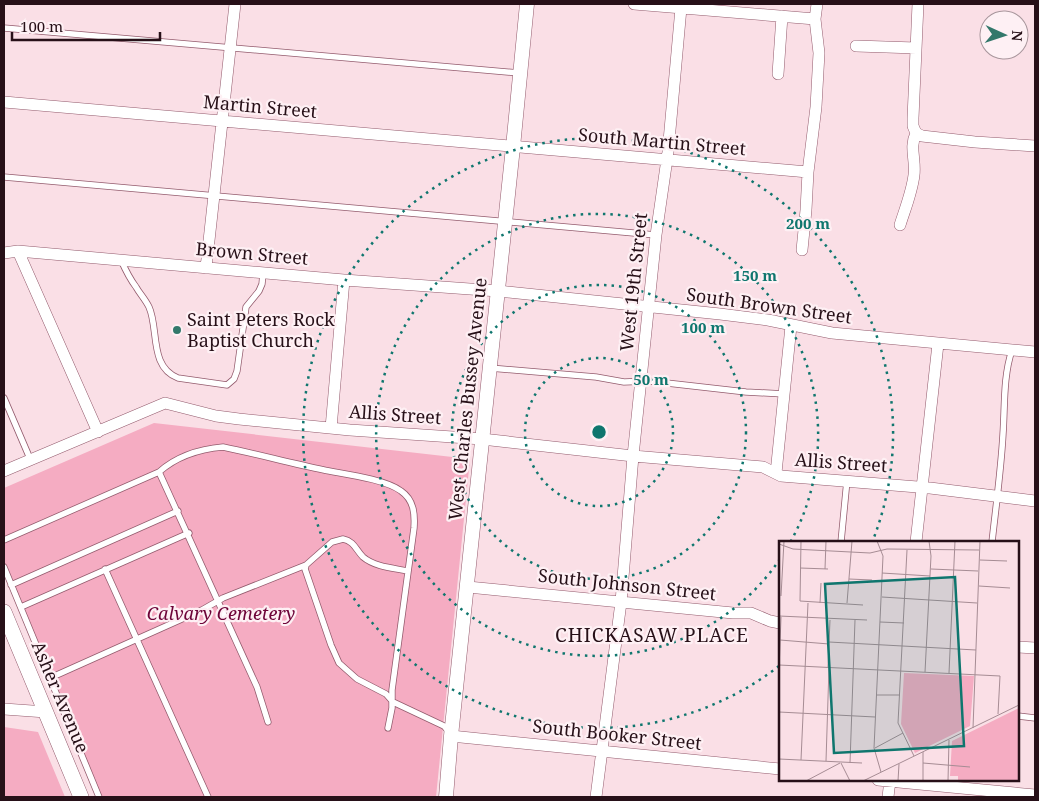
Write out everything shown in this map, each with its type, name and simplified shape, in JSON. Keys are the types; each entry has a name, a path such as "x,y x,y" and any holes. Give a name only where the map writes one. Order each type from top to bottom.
{"main road":[{"name":"Asher Avenue","path":"4,612 81,797"}],"street":[{"path":"206,268 235,4"},
{"name":"West Charles Bussey Avenue","path":"446,797 514,147 527,4"},
{"path":"634,4 816,19"},
{"path":"802,250 808,172 816,107 819,53 816,19 817,4"},
{"path":"918,4 913,118 913,126 916,133 922,136 975,142 1035,146"},
{"name":"West 19th Street","path":"596,797 621,602 633,456 656,235 667,159 675,7"},
{"path":"778,74 782,16"},
{"path":"856,46 916,48"},
{"name":"Martin Street","path":"4,102 514,147"},
{"path":"900,225 914,178 915,167 912,144 916,133"},
{"name":"South Martin Street","path":"514,147 808,172"},
{"path":"18,251 98,432"},
{"name":"Brown Street","path":"4,253 18,251 344,280 498,291"},
{"path":"331,428 344,280"},
{"name":"South Brown Street","path":"498,291 768,320 790,326 832,333 1035,352"},
{"path":"776,473 790,326"},
{"path":"916,541 938,344"},
{"name":"Allis Street","path":"4,471 165,403 216,416 331,428 482,439 763,468 781,476 847,480 1035,501"},
{"name":"South Johnson Street","path":"468,587 733,614 751,613 779,623"},
{"path":"1019,647 1035,648"},
{"path":"4,709 46,712"},
{"name":"South Booker Street","path":"451,736 779,770"},
{"path":"886,781 888,797"},
{"path":"896,781 1035,795"}],"lane":[{"path":"4,28 521,73"},
{"path":"4,177 656,235"},
{"path":"121,260 149,307 153,318 157,351 162,363 171,375 178,378 227,384 234,379 237,371 246,307 259,291 263,273"},
{"path":"992,541 1002,453 1004,401 1009,358 1012,350"},
{"path":"490,368 596,377 624,382 649,381 746,392 784,394"},
{"path":"4,398 31,461"},
{"path":"4,540 160,472 166,466 193,452 207,448 223,447 396,487 407,496 415,513 392,690 393,702 388,728"},
{"path":"160,472 257,687 268,722"},
{"path":"841,541 847,480"},
{"path":"11,585 178,511"},
{"path":"21,607 188,533"},
{"path":"50,678 137,640 223,598 306,565 332,542 343,538 351,542 362,556 369,561 408,571"},
{"path":"306,565 305,569 331,646 339,662 358,679 386,694 393,702 447,728 451,736"},
{"path":"4,567 99,797"},
{"path":"105,570 208,797"},
{"path":"1019,716 1035,718"}],"green space":[{"name":"Calvary Cemetery","path":"154,423 470,459 436,797 98,797 4,575 4,488"},
{"path":"4,727 38,732 65,797 4,797"}],"place":[{"name":"Saint Peters Rock Baptist Church","path":"177,330"}],"district":[{"name":"CHICKASAW PLACE","path":"652,635"}]}
